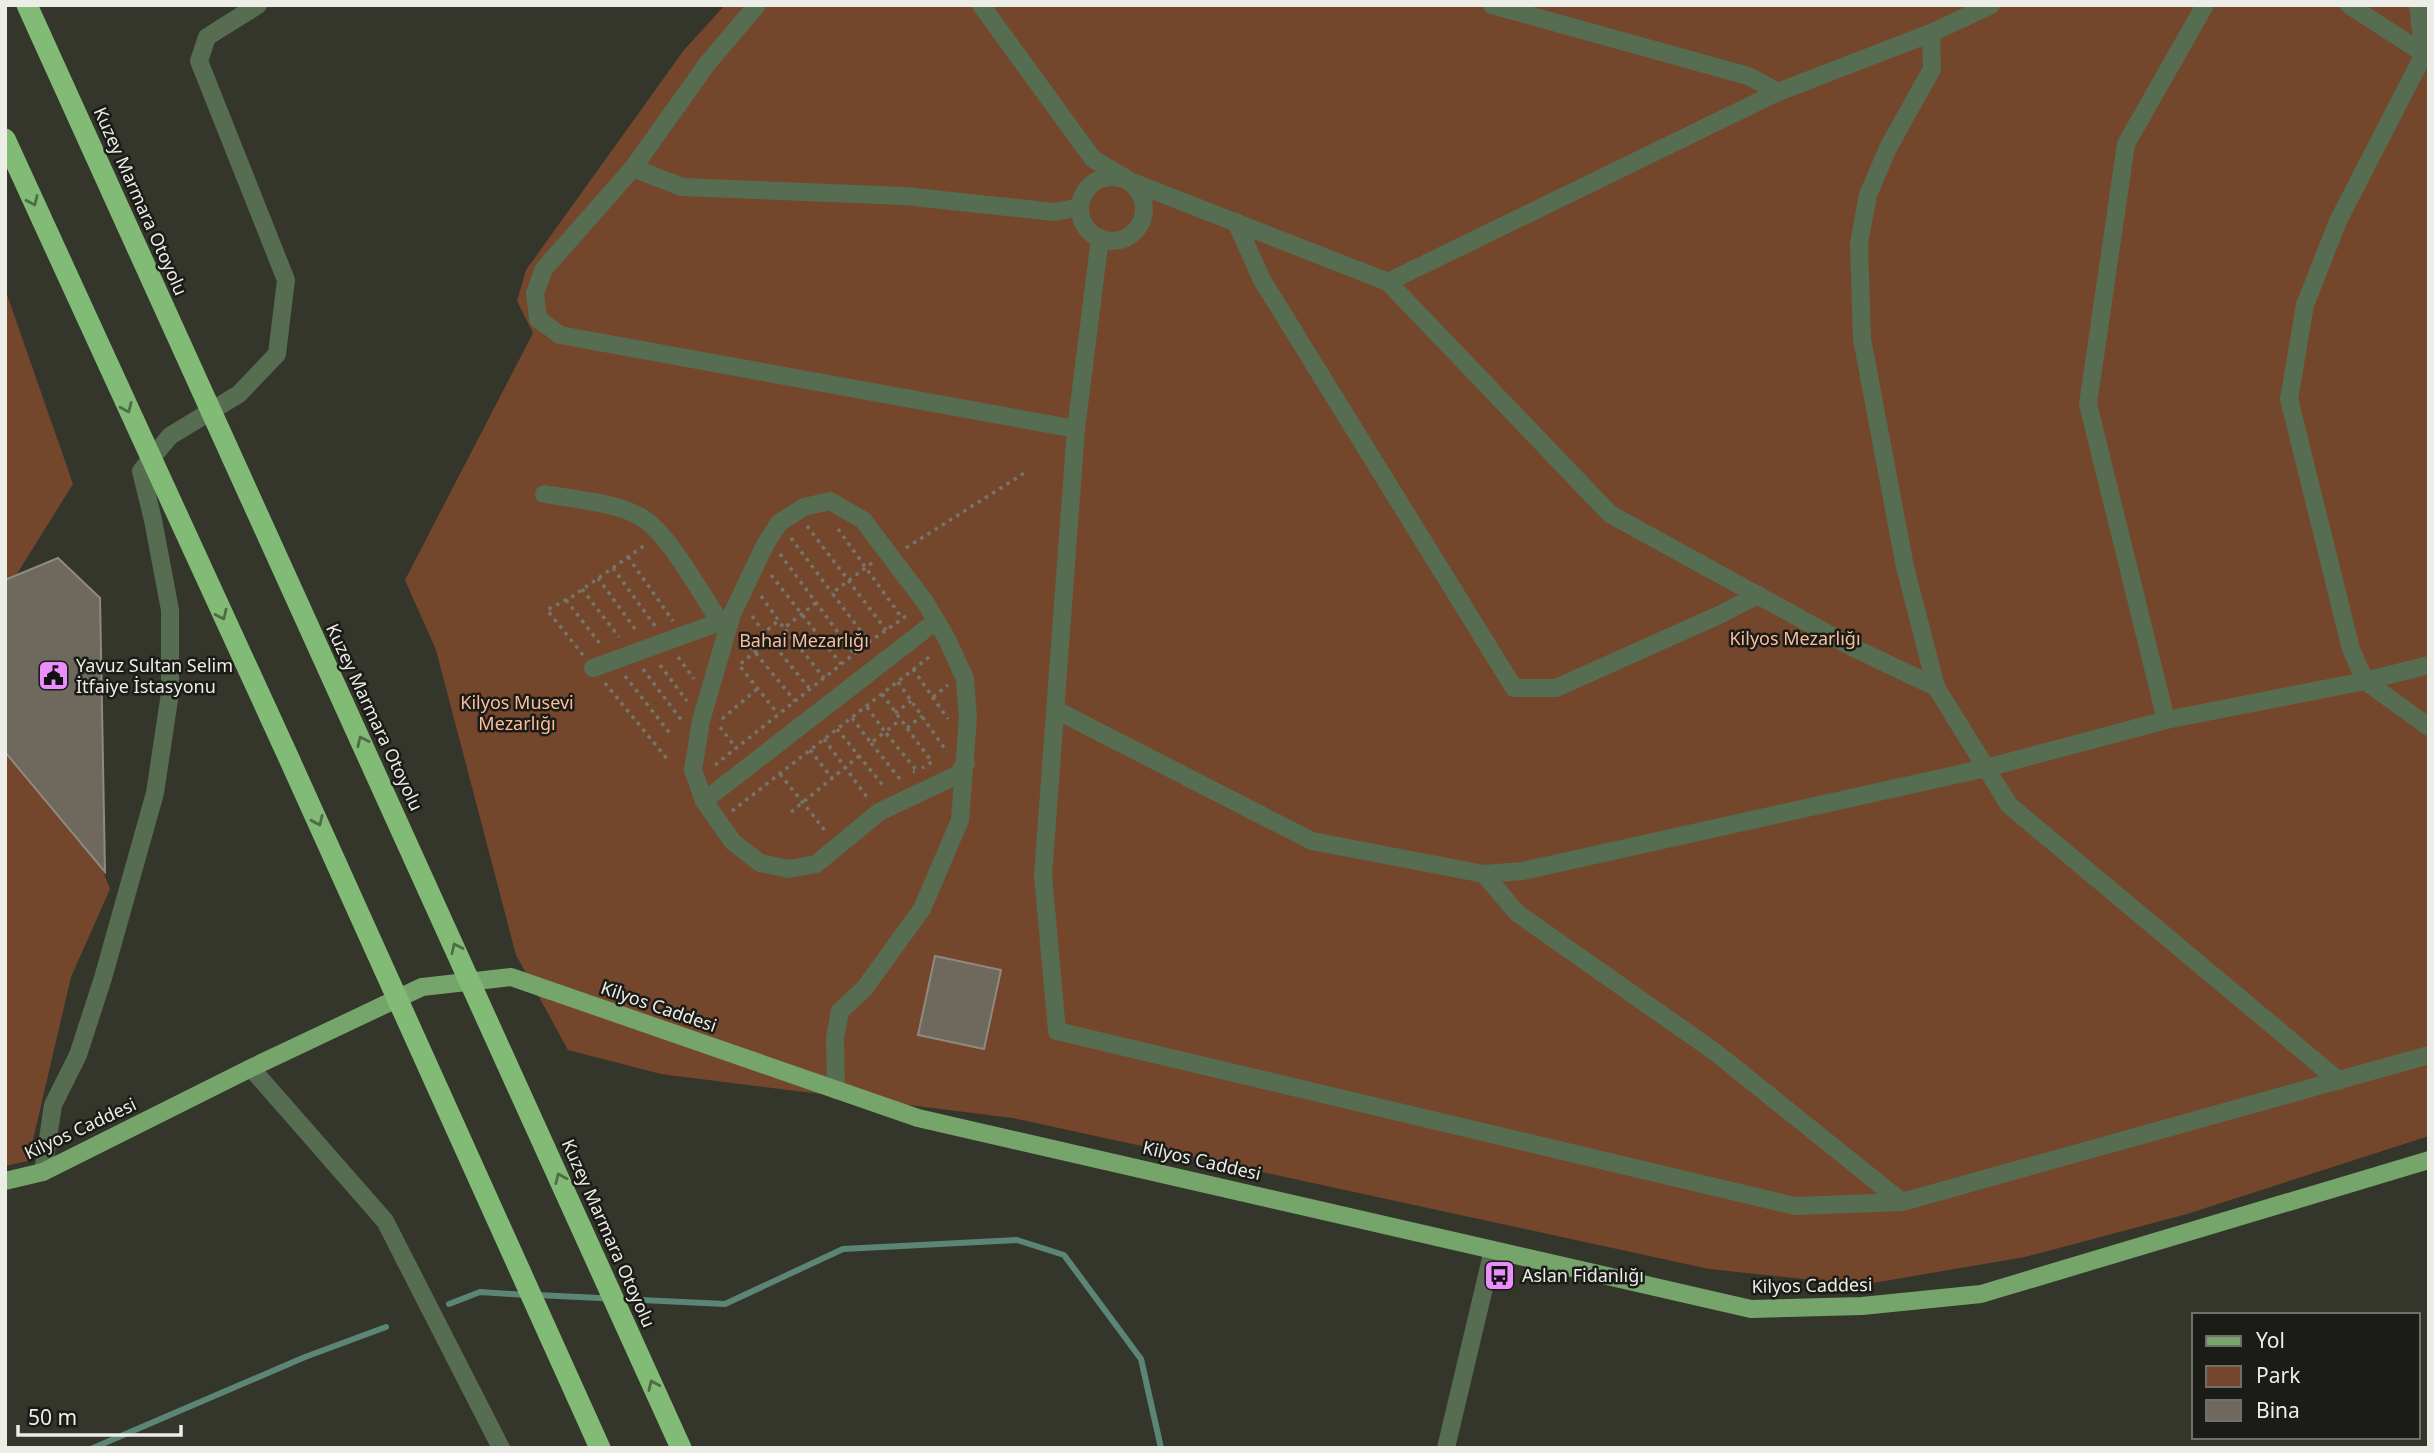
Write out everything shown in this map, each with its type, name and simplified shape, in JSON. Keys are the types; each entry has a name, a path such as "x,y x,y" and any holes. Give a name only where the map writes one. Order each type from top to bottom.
{"highway":[{"name":"Kuzey Marmara Otoyolu","path":"27,5 681,1448"},
{"path":"5,139 293,766 600,1448"}],"main road":[{"name":"Kilyos Caddesi","path":"5,1181 43,1172 251,1068 422,987 511,977 918,1118 1751,1309 1862,1306 1981,1294 2429,1160"}],"street":[{"path":"43,1172 54,1105 83,1042 155,793 170,693 170,610 141,471 170,436 239,394 277,354 286,280 200,61 207,37 258,5"},
{"path":"757,5 707,64 633,168 544,269 535,293 538,319 561,335 1076,429"},
{"path":"981,5 1093,159 1132,182 1140,192 1144,213 1141,223 1126,237 1114,240 1100,238 1088,230 1080,207 1083,194 1100,178 1112,177 1132,182 1388,282 1610,514 1852,647 1936,687"},
{"path":"1492,5 1748,76 1778,92"},
{"path":"1388,282 1778,92 1931,33 1991,5"},
{"path":"2166,720 2088,404 2126,144 2206,5"},
{"path":"2348,5 2426,56"},
{"path":"2418,5 2426,56 2337,221 2305,305 2289,399 2351,649 2365,681 2429,727"},
{"path":"1931,33 1932,69 1888,148 1868,195 1859,243 1862,339 1905,567 1936,687 2009,805 2339,1081"},
{"path":"633,168 682,187 904,196 1055,212 1080,207"},
{"path":"1236,222 1262,280 1514,688 1556,688 1758,595"},
{"path":"1100,238 1076,429 1043,875 1056,1031 1795,1206 1902,1202 2429,1055"},
{"path":"544,494 604,504 640,516 664,537 726,621"},
{"path":"836,1090 835,1038 840,1011 864,989 922,909 960,820 968,718 965,678 925,602 863,520 830,502 804,507 779,523 726,621 701,721 692,770 704,801 733,842 760,863 789,869 816,864 879,812 932,788 963,767"},
{"path":"593,668 726,621"},
{"path":"704,801 936,621"},
{"path":"1056,710 1312,841 1484,874 1523,871 1986,768 2166,720 2365,681 2429,665"},
{"path":"932,788 956,796 960,820"},
{"path":"1484,874 1517,912 1716,1052 1902,1202"},
{"path":"251,1068 385,1221 501,1448"},
{"path":"1446,1448 1493,1250"}],"path":[{"path":"832,593 865,568 1026,472"},
{"path":"820,503 902,618"},
{"path":"796,512 886,630"},
{"path":"779,523 869,642"},
{"path":"768,539 854,653"},
{"path":"645,545 573,596 547,610 667,760"},
{"path":"628,557 684,635"},
{"path":"758,559 841,664"},
{"path":"748,579 824,678"},
{"path":"739,599 810,689"},
{"path":"696,779 854,653 925,602"},
{"path":"784,628 816,603"},
{"path":"764,633 779,620"},
{"path":"726,621 756,651 795,701"},
{"path":"777,648 791,637"},
{"path":"770,640 739,665 778,714"},
{"path":"719,822 948,642"},
{"path":"913,669 967,745"},
{"path":"898,682 963,767"},
{"path":"736,748 717,723 758,688"},
{"path":"824,739 869,800 932,762 882,694"},
{"path":"895,713 911,701"},
{"path":"866,706 932,788"},
{"path":"906,728 922,716"},
{"path":"852,718 899,780"},
{"path":"871,743 900,720"},
{"path":"837,729 884,789"},
{"path":"810,750 832,778"},
{"path":"791,812 859,757"},
{"path":"780,774 826,832"}],"green space":[{"name":"Kilyos Mezarlığı","path":"725,5 2429,5 2429,1136 2187,1214 2025,1257 1861,1285 1709,1269 1013,1118 661,1074 568,1050 516,955 436,650 405,580 533,333 517,301 526,270 684,50"},
{"path":"5,289 73,484 5,593"},
{"path":"5,712 73,794 110,889 71,977 28,1161 5,1166"}],"building":[{"name":"Yavuz Sultan Selim İtfaiye İstasyonu","path":"58,558 100,598 105,872 5,752 5,580"},
{"path":"935,956 1001,970 984,1049 918,1035"}],"waterway":[{"path":"537,1295 725,1304 843,1249 1017,1240 1064,1255 1141,1359 1161,1448"},
{"path":"449,1304 480,1292 526,1295"},
{"path":"93,1448 305,1357 386,1327"}],"place":[{"name":"Yavuz Sultan Selim İtfaiye İstasyonu","path":"53,675"},
{"name":"Aslan Fidanlığı","path":"1499,1275"}],"park label":[{"name":"Bahai Mezarlığı","path":"804,640"},
{"name":"Kilyos Musevi Mezarlığı","path":"517,712"}]}
